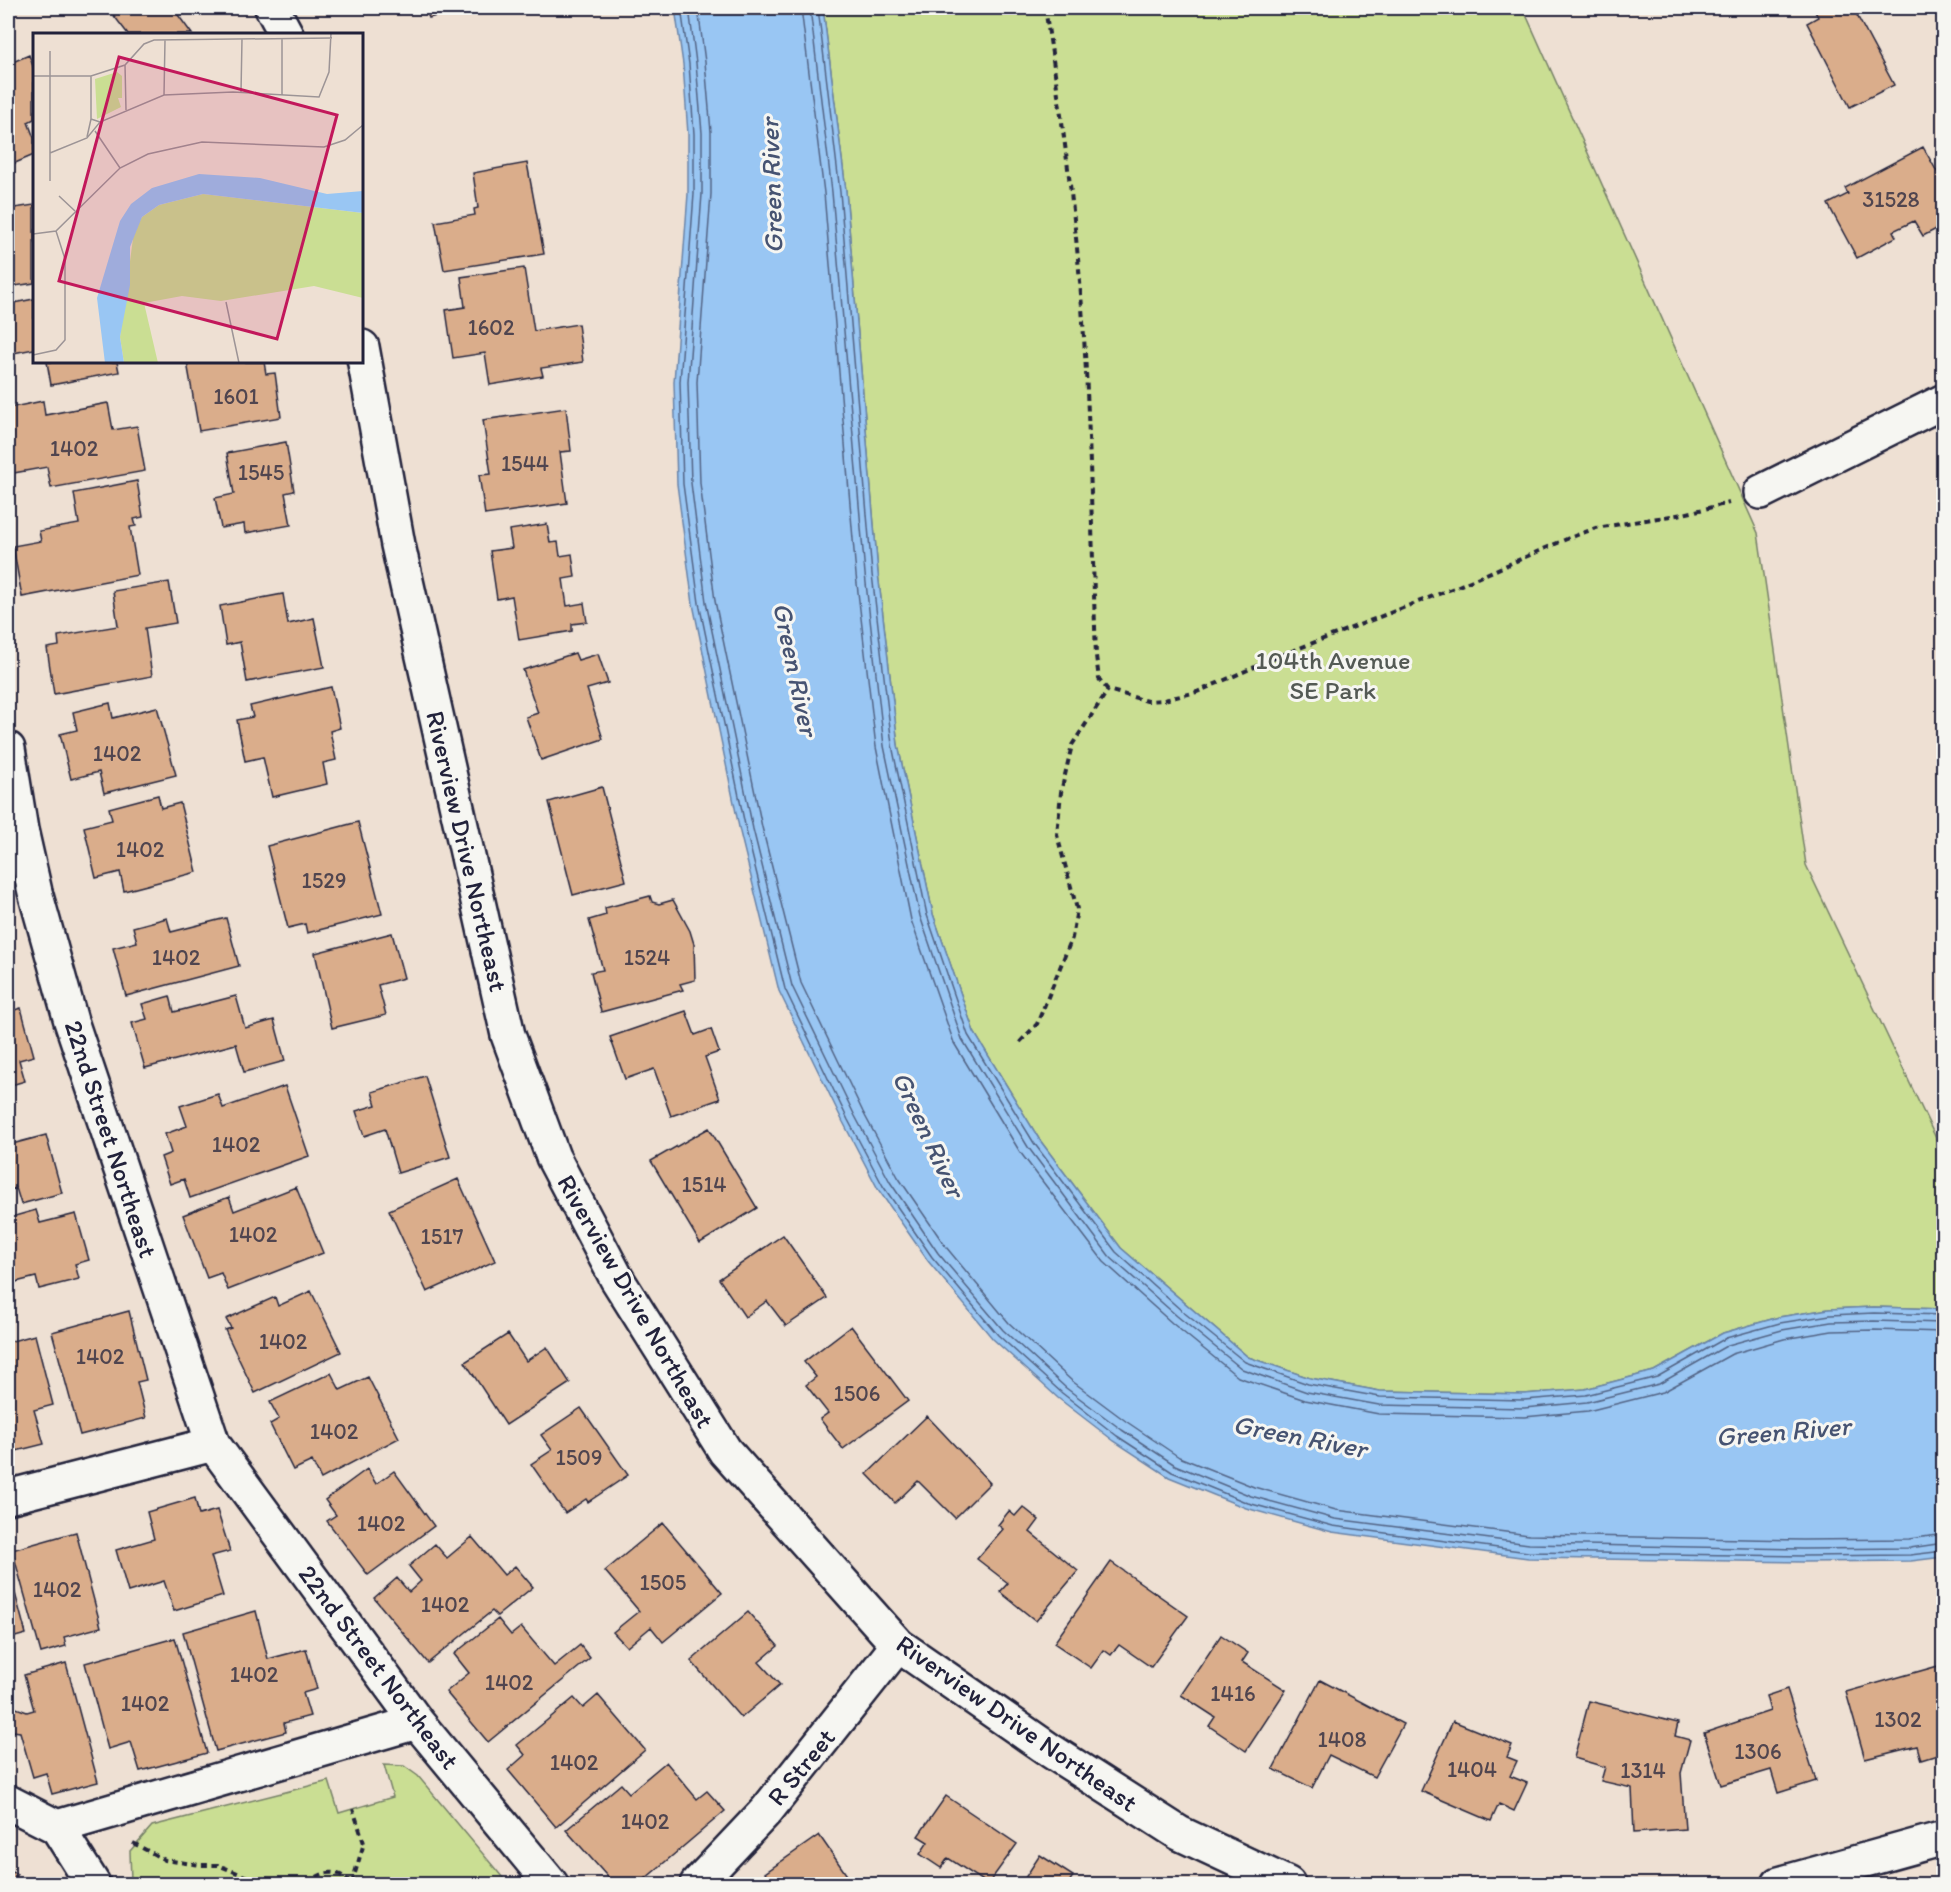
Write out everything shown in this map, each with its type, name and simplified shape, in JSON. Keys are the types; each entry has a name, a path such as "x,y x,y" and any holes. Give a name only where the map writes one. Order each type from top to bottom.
{"street":[{"path":"272,8 285,33"},
{"name":"Riverview Drive Northeast","path":"363,352 398,545 508,1035 552,1157 617,1279 725,1451 898,1645 1051,1751 1179,1833 1288,1884"},
{"path":"1761,492 1944,401"},
{"name":"22nd Street Northeast","path":"8,749 14,832 35,892 71,1021 213,1444 417,1722 551,1884"},
{"path":"8,1497 213,1444"},
{"name":"R Street","path":"697,1884 767,1810 898,1645"},
{"path":"57,1827 417,1722"},
{"path":"8,1802 57,1827 93,1884"},
{"path":"1779,1884 1944,1838"}],"path":[{"path":"1045,8 1056,73 1076,239 1086,389 1096,656 1099,679 1108,690 1147,701 1164,700 1197,692 1287,653 1454,588 1596,528 1713,507 1761,492"},
{"path":"1020,1042 1037,1024 1045,1008 1072,938 1077,909 1057,835 1061,792 1072,745 1108,690"},
{"path":"309,1884 316,1876 326,1872 335,1872 352,1883 364,1843 353,1809"},
{"path":"88,1818 165,1860 200,1865 218,1864 264,1884"}],"green space":[{"name":"104th Avenue SE Park","path":"823,8 1523,8 1758,533 1806,865 1943,1153 1943,1309 1874,1307 1829,1309 1779,1317 1723,1333 1654,1371 1585,1389 1524,1394 1380,1391 1310,1378 1248,1357 1121,1248 1039,1139 974,1032 933,914 898,745 878,573 846,191"},
{"path":"384,1765 404,1766 418,1776 508,1884 133,1884 131,1881 130,1851 152,1826 329,1781 339,1813 393,1797"}],"water":[{"name":"Green River","path":"675,8 823,8 846,191 878,573 898,745 933,914 974,1032 1039,1139 1121,1248 1248,1357 1310,1378 1380,1391 1524,1394 1585,1389 1654,1371 1723,1333 1779,1317 1829,1309 1874,1307 1943,1309 1943,1557 1911,1561 1803,1562 1528,1558 1332,1532 1246,1508 1169,1477 1114,1441 1058,1398 993,1339 928,1261 878,1189 779,991 740,832 693,604 677,484 674,382 688,194 688,134 683,64"}],"building":[{"path":"108,8 173,8 191,33 127,33"},
{"path":"425,8 462,8 429,18"},
{"path":"1813,8 1853,8 1894,85 1850,107 1807,23 1818,17"},
{"path":"29,55 33,66 33,120 28,122 33,135 33,155 8,166 8,64"},
{"path":"1923,147 1944,184 1944,225 1923,236 1914,221 1893,231 1896,237 1857,258 1828,204 1848,194 1845,188"},
{"path":"527,163 544,254 444,270 435,222 475,215 474,209 478,208 473,173"},
{"path":"33,205 33,283 15,286 10,256 8,256 8,209"},
{"path":"524,268 534,331 578,324 583,362 541,368 543,376 490,385 485,353 453,358 446,310 465,307 461,277"},
{"path":"33,299 33,349 8,354 8,304"},
{"path":"47,363 117,363 119,372 51,385"},
{"path":"187,363 264,363 266,374 275,373 281,417 199,431"},
{"path":"43,401 45,415 108,403 113,430 137,426 145,471 51,488 47,467 8,474 8,408"},
{"path":"566,408 571,451 560,452 567,503 485,515 479,475 491,474 483,420"},
{"path":"286,442 294,491 285,493 291,525 245,533 244,524 221,528 215,498 234,494 227,453"},
{"path":"137,481 143,517 134,519 136,526 130,527 138,575 22,597 13,546 41,541 39,531 79,524 74,493"},
{"path":"547,524 550,543 558,542 560,556 572,554 575,577 563,579 567,606 584,603 587,622 572,624 572,631 519,640 512,596 497,599 490,551 512,548 509,530"},
{"path":"169,582 176,623 145,628 152,676 54,694 47,648 59,646 58,636 118,626 113,591"},
{"path":"283,594 288,624 314,618 324,667 247,682 240,642 226,645 220,606"},
{"path":"575,653 578,660 598,654 608,683 587,689 603,739 541,760 526,717 538,713 523,670"},
{"path":"331,687 340,728 330,731 336,760 323,763 327,784 272,797 263,757 245,761 237,720 253,717 250,706"},
{"path":"110,703 113,718 157,707 176,775 104,793 99,772 71,779 60,734 77,730 73,712"},
{"path":"602,787 626,881 573,895 549,802"},
{"path":"158,795 161,808 180,803 197,872 124,891 120,872 96,878 84,827 112,820 109,808"},
{"path":"358,822 382,914 307,933 305,924 288,928 267,846"},
{"path":"650,896 652,902 659,904 673,900 690,931 694,944 695,980 680,984 683,990 601,1012 591,972 603,970 589,920 606,915 605,908"},
{"path":"167,918 171,932 226,918 239,966 126,996 113,948 137,942 133,927"},
{"path":"392,933 404,978 378,985 386,1015 332,1028 315,953"},
{"path":"170,996 174,1012 236,996 245,1028 274,1020 285,1061 244,1072 236,1044 145,1068 132,1023 147,1019 142,1004"},
{"path":"21,1008 34,1056 19,1060 25,1081 8,1086 8,1012"},
{"path":"686,1011 695,1035 711,1029 719,1052 705,1057 720,1099 671,1116 654,1069 625,1079 610,1037"},
{"path":"425,1076 450,1157 398,1173 385,1129 364,1136 356,1111 376,1105 372,1092"},
{"path":"285,1086 309,1156 190,1198 184,1179 170,1184 161,1157 171,1153 165,1134 187,1126 180,1106 218,1094 223,1108"},
{"path":"709,1128 757,1208 700,1243 651,1161"},
{"path":"46,1135 62,1193 21,1204 16,1188 8,1191 8,1137 10,1136 12,1144"},
{"path":"458,1179 495,1261 427,1292 389,1210"},
{"path":"296,1187 323,1253 228,1290 221,1273 207,1278 183,1215 229,1197 234,1211"},
{"path":"36,1210 40,1223 76,1214 89,1260 75,1264 79,1279 39,1289 36,1277 8,1284 8,1218"},
{"path":"783,1235 827,1298 786,1326 767,1301 745,1317 719,1279"},
{"path":"311,1291 341,1352 255,1393 225,1330 231,1328 226,1319 275,1297 278,1306"},
{"path":"129,1311 146,1380 137,1382 146,1418 80,1435 52,1332"},
{"path":"851,1326 908,1401 843,1449 820,1419 828,1413 806,1385 816,1377 804,1362"},
{"path":"508,1334 526,1361 547,1347 570,1383 506,1425 465,1362"},
{"path":"35,1335 53,1405 34,1410 44,1444 8,1453 8,1342"},
{"path":"331,1373 340,1390 368,1377 399,1438 321,1479 312,1461 293,1470 270,1424 279,1419 270,1402"},
{"path":"581,1408 628,1475 588,1502 586,1499 565,1513 531,1464 552,1450 541,1435"},
{"path":"927,1416 990,1483 955,1518 918,1481 895,1503 867,1474"},
{"path":"367,1469 376,1484 394,1471 434,1526 368,1575 327,1521 336,1515 325,1500"},
{"path":"195,1498 199,1515 217,1510 230,1551 211,1556 223,1596 174,1611 164,1581 128,1592 116,1550 154,1539 147,1512"},
{"path":"1023,1507 1039,1520 1030,1532 1078,1571 1036,1621 1000,1592 1008,1583 977,1559 1003,1529 998,1525 1009,1511 1015,1516"},
{"path":"663,1523 722,1593 663,1642 651,1627 627,1647 613,1632 639,1611 605,1571"},
{"path":"76,1532 101,1627 64,1637 66,1646 41,1653 12,1550"},
{"path":"472,1537 504,1575 515,1566 533,1587 497,1616 492,1611 428,1663 374,1598 397,1578 409,1592 421,1581 409,1566 435,1544 447,1558"},
{"path":"1111,1562 1188,1616 1151,1667 1119,1645 1111,1655 1104,1650 1091,1668 1054,1643"},
{"path":"8,1567 26,1634 8,1639"},
{"path":"256,1611 268,1659 306,1649 317,1689 303,1693 310,1716 284,1723 286,1732 216,1751 183,1632"},
{"path":"748,1612 778,1646 759,1662 780,1685 741,1718 691,1661"},
{"path":"498,1619 511,1635 521,1627 554,1666 580,1645 590,1658 488,1742 446,1692 469,1673 454,1654"},
{"path":"1221,1635 1248,1653 1242,1662 1286,1690 1246,1751 1209,1726 1215,1717 1181,1695"},
{"path":"175,1638 207,1753 140,1771 131,1742 108,1749 85,1663"},
{"path":"66,1663 98,1782 52,1794 46,1773 33,1777 20,1732 13,1731 8,1743 8,1705 27,1712 34,1710 24,1675"},
{"path":"1938,1666 1944,1687 1944,1753 1921,1760 1917,1746 1865,1759 1846,1692"},
{"path":"1320,1680 1403,1724 1374,1777 1329,1755 1312,1788 1273,1769"},
{"path":"1787,1689 1816,1781 1778,1793 1771,1770 1721,1785 1704,1733 1770,1711 1766,1696"},
{"path":"598,1695 645,1750 556,1827 508,1770 525,1755 517,1745 574,1698 583,1708"},
{"path":"1589,1701 1678,1723 1675,1736 1690,1740 1681,1773 1685,1829 1634,1833 1632,1788 1601,1781 1605,1767 1574,1758"},
{"path":"1453,1721 1512,1745 1507,1757 1517,1761 1510,1776 1527,1783 1514,1811 1499,1804 1491,1821 1421,1791"},
{"path":"666,1762 697,1799 707,1791 725,1811 639,1884 614,1884 566,1830 621,1784 629,1793"},
{"path":"946,1796 1017,1844 988,1884 948,1858 941,1868 920,1854 928,1842 918,1836"},
{"path":"819,1835 853,1884 773,1884 765,1873"},
{"path":"1040,1855 1073,1876 1068,1884 1021,1884"},
{"path":"8,1870 17,1874 12,1884 8,1884"}]}
